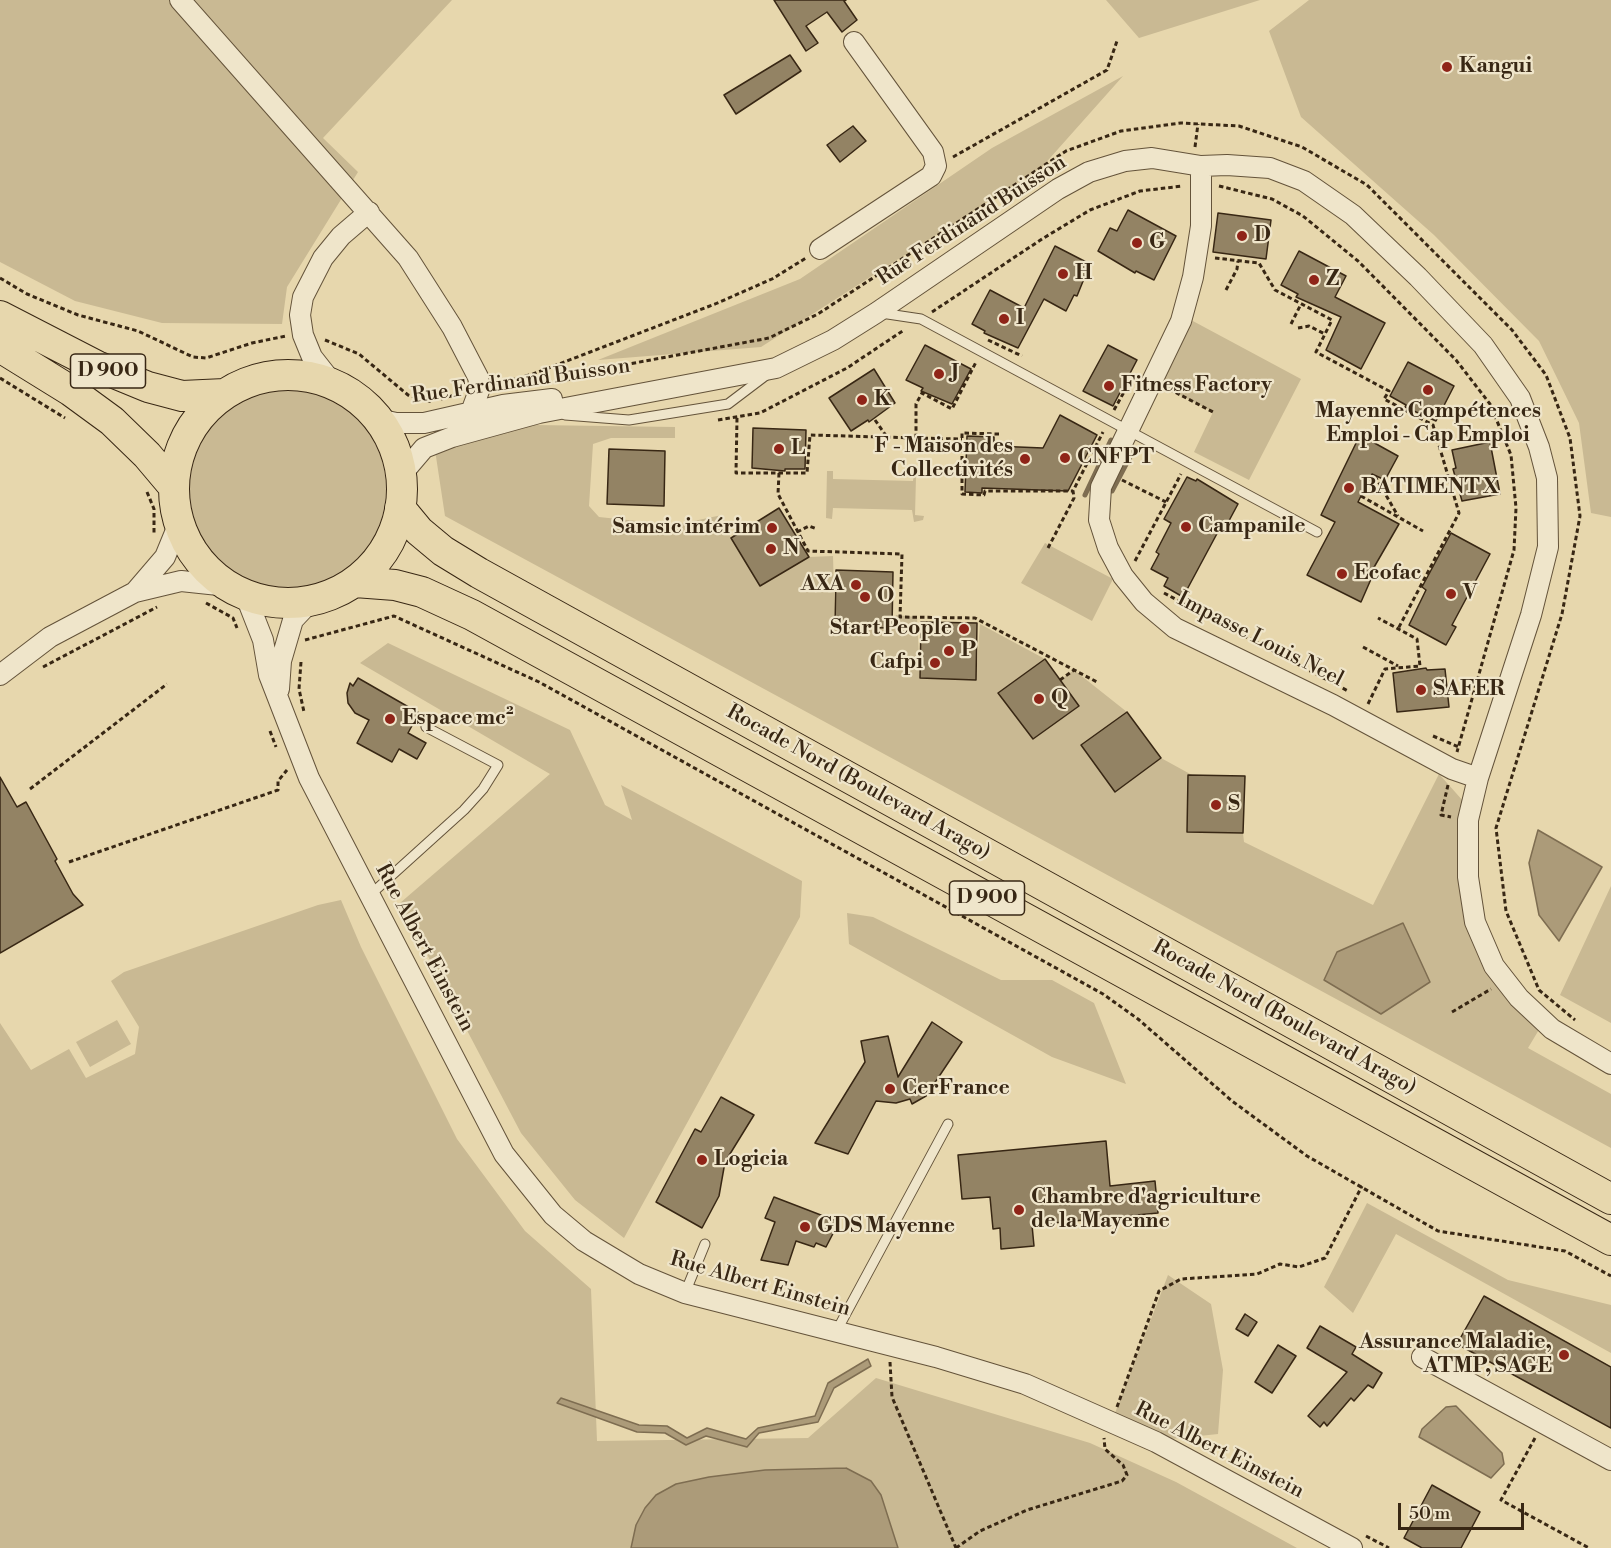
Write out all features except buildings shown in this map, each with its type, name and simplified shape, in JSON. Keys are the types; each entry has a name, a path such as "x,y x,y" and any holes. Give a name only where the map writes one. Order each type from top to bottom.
{"main road":[{"name":"D 900","path":"0,315 96,366 148,387 182,396 225,394"},
{"name":"D 900","path":"0,347 70,391 112,422 147,455 159,487"},
{"path":"278,375 307,377 334,385 358,399 378,419 393,446 401,476 400,508 387,545 376,562 355,582 334,593 312,600 278,602 236,590 198,559 159,487 198,419 225,394 250,381 278,375"},
{"name":"Rocade Nord (Boulevard Arago)","path":"400,508 419,531 443,551 479,573 1611,1199"},
{"name":"D 900","path":"355,582 395,585 422,592 472,615 1611,1240"}],"street":[{"path":"180,0 408,258 452,327 478,377 480,388 471,412"},
{"path":"820,249 932,176 936,166 933,152 854,42"},
{"name":"Rue Ferdinand Buisson","path":"401,476 424,448 539,413 671,386 776,368 833,340 876,313 964,250 1058,189 1089,172 1125,160 1152,158 1201,166 1270,168 1304,181 1353,216 1418,277 1483,345 1520,398 1547,478 1548,547 1531,615 1478,778 1468,820 1468,877 1475,922 1494,966 1505,981 1519,998 1552,1029 1611,1064"},
{"name":"Impasse Louis Neel","path":"1201,166 1201,226 1181,321 1101,487 1099,520 1108,548 1133,569 1144,602 1175,628 1333,705 1452,769 1478,778"},
{"path":"334,385 312,357 303,335 300,315 303,297 323,258 341,236 369,212"},
{"name":"Rue Ferdinand Buisson","path":"378,419 424,423 503,405 671,386"},
{"path":"135,592 165,556 179,523"},
{"path":"0,675 50,637 135,592 181,581 236,590"},
{"name":"Rue Albert Einstein","path":"236,590 263,640 269,675 309,778 504,1154 553,1215 584,1241 639,1274 684,1293 836,1332 887,1356 1025,1384 1156,1442 1356,1540"},
{"name":"Rue Albert Einstein","path":"285,716 278,688 281,661 294,620 312,600"},
{"path":"1422,1358 1611,1460"}],"lane":[{"path":"876,313 921,319 1008,368 1130,423 1187,463 1317,532"},
{"path":"539,413 629,420 728,404 776,368"},
{"path":"370,895 464,810 483,789 498,765 426,727"},
{"path":"836,1332 948,1124"},
{"path":"684,1293 705,1244"}],"path":[{"path":"936,166 1107,70 1117,41"},
{"path":"554,384 629,364 770,338 818,314 1066,152 1121,131 1182,123 1239,126 1302,147 1367,185 1512,330 1546,375 1570,438 1580,516 1562,614 1496,828 1506,911 1539,990 1582,1026"},
{"path":"1198,123 1194,142 1201,166"},
{"path":"0,278 27,294 78,315 138,331 194,357 206,358 252,343 303,335 331,342 359,354 408,395 432,402 532,374 715,304 772,279 820,249"},
{"path":"1197,249 1210,257 1259,263 1275,290 1332,320 1316,352 1389,391 1384,399 1433,425 1459,513 1398,629"},
{"path":"1226,290 1237,270 1238,261"},
{"path":"1291,324 1301,304"},
{"path":"1298,328 1309,326 1325,334"},
{"path":"916,438 916,404 922,393 952,409 988,338 1022,356"},
{"path":"0,378 67,418"},
{"path":"480,388 501,389"},
{"path":"737,418 736,473 807,473 810,435 962,439"},
{"path":"875,420 887,437"},
{"path":"999,434 962,433 962,494 984,495 985,491 1073,491"},
{"path":"1087,463 1092,465"},
{"path":"1133,569 1187,463"},
{"path":"779,473 778,494 808,551 902,554 900,616 975,618 1097,682"},
{"path":"1375,476 1398,516"},
{"path":"1124,481 1166,502"},
{"path":"150,546 154,535 154,509 159,487"},
{"path":"1361,496 1424,531"},
{"path":"797,532 808,526 817,529"},
{"path":"36,672 147,610 164,604 156,587"},
{"path":"1159,589 1183,605 1342,686 1350,693"},
{"path":"199,599 233,618 243,639 263,640"},
{"path":"302,649 303,640 394,616 538,682 1103,993 1138,1018 1250,1115 1307,1156 1438,1232 1565,1251 1611,1276"},
{"path":"1358,700 1368,709 1385,669 1420,666 1417,639 1378,618"},
{"path":"1363,647 1401,668"},
{"path":"301,659 299,689 306,723"},
{"path":"1060,680 1074,670"},
{"path":"30,789 167,684"},
{"path":"1429,735 1459,747"},
{"path":"69,862 278,790 278,781 287,770"},
{"path":"1452,1012 1505,981"},
{"path":"887,1356 892,1397 956,1548 980,1531 1027,1510 1122,1481 1127,1475 1123,1465 1105,1449 1110,1423 1160,1291 1181,1279 1257,1274 1280,1264 1299,1268 1325,1258 1362,1186"},
{"path":"887,1356 901,1365"},
{"path":"1543,1424 1501,1500 1589,1548"},
{"path":"1356,1540 1389,1548"}],"shaded area":[{"path":"0,0 452,0 323,138 358,172 287,287 282,324 162,323 75,301 0,262"},
{"path":"1106,0 1260,0 1139,38"},
{"path":"1309,0 1611,0 1611,517 1591,513 1579,423 1539,341 1434,235 1301,117 1269,31"},
{"path":"1123,76 1042,167 761,347 598,360 800,279 992,148"},
{"path":"1191,320 1301,379 1249,480 1194,452 1213,412 1159,384"},
{"path":"276,389 296,389 315,393 333,401 357,418 369,433 382,460 386,489 382,518 369,545 357,560 342,572 315,585 296,589 276,589 257,585 239,577 215,560 203,545 190,518 186,499 186,479 190,460 198,442 215,418 230,406 257,393"},
{"path":"534,425 675,427 675,438 611,438 593,444 589,506 599,517 675,525 722,515 731,538 760,586 809,557 833,556 835,627 891,628 896,615 917,617 920,678 976,679 980,624 1045,659 999,693 1033,739 1079,706 1060,680 1074,670 1127,712 1081,745 1115,792 1161,758 1192,775 1187,831 1243,833 1244,842 1373,905 1439,774 1464,802 1474,931 1540,1028 1528,1048 1611,1094 1611,1148 445,516 435,450"},
{"path":"827,471 833,471 833,479 913,481 914,471 925,472 925,477 916,477 915,515 924,516 923,520 914,522 912,510 833,508 832,519 826,518"},
{"path":"1045,543 1113,579 1092,621 1021,583"},
{"path":"388,643 570,730 605,805 632,820 621,785 802,881 800,917 624,1238 575,1200 521,1133 400,903 550,774 360,663"},
{"path":"1538,830 1602,867 1559,941 1539,915 1529,863"},
{"path":"1611,886 1611,1023 1560,995"},
{"path":"341,900 361,947 457,1139 525,1231 591,1289 597,1441 808,1438 876,1378 1090,1443 1176,1482 1297,1548 0,1548 0,1023 31,1070 69,1049 86,1078 135,1054 139,1027 111,981 124,972 318,905"},
{"path":"847,913 873,917 1001,980 1052,980 1094,1003 1126,1084 1052,1057 849,944"},
{"path":"1403,923 1430,982 1381,1014 1324,980 1337,952"},
{"path":"117,1020 131,1044 90,1067 76,1042"},
{"path":"1367,1203 1508,1280 1611,1305 1611,1353 1396,1234 1353,1313 1324,1287"},
{"path":"1168,1275 1211,1304 1223,1370 1218,1434 1171,1439 1115,1413"},
{"path":"868,1359 871,1366 834,1388 818,1422 759,1433 747,1447 706,1436 686,1445 665,1433 637,1432 557,1403 561,1398 639,1425 667,1426 687,1438 707,1428 746,1439 758,1428 815,1416 828,1383"},
{"path":"1456,1406 1502,1453 1504,1464 1491,1478 1419,1437 1422,1429 1446,1407"},
{"path":"846,1468 871,1481 881,1495 898,1548 631,1548 636,1525 645,1508 656,1495 676,1484 765,1470"}],"waterway":[{"path":"1085,495 1111,440"},
{"path":"1112,491 1133,451"}],"place":[{"name":"Kangui","path":"1447,67"},
{"name":"D","path":"1242,236"},
{"name":"G","path":"1137,243"},
{"name":"H","path":"1063,274"},
{"name":"Z","path":"1314,280"},
{"name":"I","path":"1004,319"},
{"name":"J","path":"939,374"},
{"name":"Fitness Factory","path":"1109,386"},
{"name":"Mayenne Compétences Emploi - Cap Emploi","path":"1428,390"},
{"name":"K","path":"862,400"},
{"name":"L","path":"779,449"},
{"name":"CNFPT","path":"1065,458"},
{"name":"F - Maison des Collectivités","path":"1025,459"},
{"name":"BATIMENT X","path":"1349,488"},
{"name":"Campanile","path":"1186,527"},
{"name":"Samsic intérim","path":"772,528"},
{"name":"N","path":"771,549"},
{"name":"Ecofac","path":"1342,574"},
{"name":"AXA","path":"856,585"},
{"name":"V","path":"1451,594"},
{"name":"O","path":"865,597"},
{"name":"Start People","path":"964,629"},
{"name":"P","path":"949,651"},
{"name":"Cafpi","path":"935,663"},
{"name":"SAFER","path":"1421,690"},
{"name":"Q","path":"1039,699"},
{"name":"Espace mc²","path":"390,719"},
{"name":"S","path":"1216,805"},
{"name":"CerFrance","path":"890,1089"},
{"name":"Logicia","path":"702,1160"},
{"name":"Chambre d'agriculture de la Mayenne","path":"1019,1210"},
{"name":"GDS Mayenne","path":"805,1227"},
{"name":"Assurance Maladie, ATMP, SAGE","path":"1564,1355"}]}
